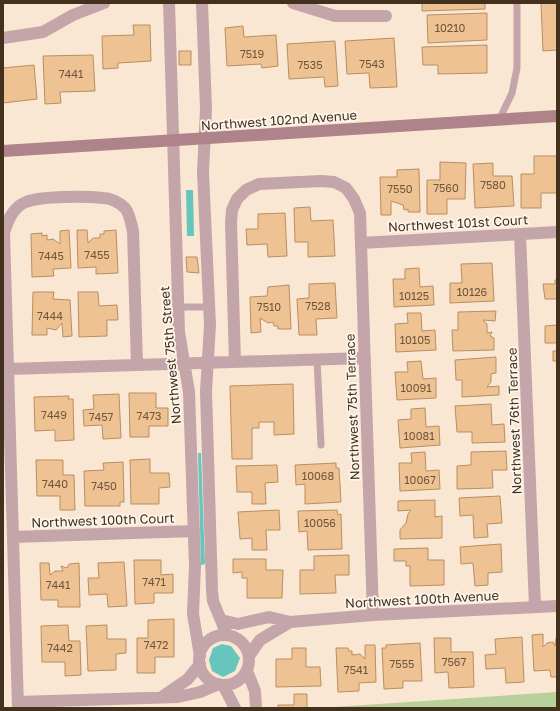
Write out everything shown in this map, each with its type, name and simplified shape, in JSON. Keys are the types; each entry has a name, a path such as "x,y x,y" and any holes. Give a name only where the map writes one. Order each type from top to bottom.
{"street":[{"name":"Northwest 75th Street","path":"169,3 179,332 189,392 195,566 193,614 200,660"},
{"path":"202,3 206,109 203,173 210,325 206,391 212,590 213,601 227,635"},
{"path":"293,3 324,8 346,17 386,16"},
{"path":"3,38 42,32 73,15 102,4"},
{"name":"Northwest 102nd Avenue","path":"3,151 557,116"},
{"name":"Northwest 75th Terrace","path":"235,362 231,222 232,210 236,199 246,190 259,184 320,181 334,182 346,188 354,199 360,213 373,615"},
{"path":"137,365 133,231 125,208 116,201 104,198 40,199 25,202 14,210 8,220 4,233 18,705 178,697 200,692 221,684 236,682 247,671"},
{"name":"Northwest 101st Court","path":"361,243 557,232"},
{"name":"Northwest 76th Terrace","path":"520,234 535,607"},
{"path":"8,369 365,358"},
{"name":"Northwest 100th Court","path":"13,537 194,531"},
{"name":"Northwest 100th Avenue","path":"221,620 238,624 269,617 290,622 373,615 557,606"},
{"name":"Northwest 100th Avenue","path":"249,656 260,640 290,622"},
{"path":"162,697 188,679 200,660 207,642 213,638 227,635 235,637 242,642 249,656 247,671 255,691 256,708"},
{"path":"200,660 206,678 221,684 235,708"}],"lane":[{"path":"500,120 512,93 517,68 517,3"},
{"path":"178,307 209,306"},
{"path":"317,359 321,445"}],"green space":[{"path":"557,692 557,708 334,708 334,707"}],"water":[{"path":"186,190 193,190 194,236 187,236"},
{"path":"198,453 201,453 205,564 201,565"},
{"path":"222,644 231,646 240,658 235,671 223,677 212,671 209,660 213,648"}],"building":[{"path":"422,3 485,3 485,9 422,11"},
{"path":"541,3 557,3 557,50 543,51"},
{"path":"487,13 487,40 428,43 427,15"},
{"path":"133,25 150,25 151,61 118,63 118,68 103,69 102,36 134,35"},
{"path":"243,26 244,37 276,35 278,66 262,68 261,64 227,66 225,28"},
{"path":"394,38 397,87 370,88 369,73 347,74 345,41"},
{"path":"335,41 338,86 325,87 324,77 289,79 287,44"},
{"path":"487,45 487,73 438,74 438,65 423,65 422,47"},
{"path":"179,51 191,51 191,65 179,65"},
{"path":"93,55 95,91 60,92 61,103 45,104 43,56"},
{"path":"34,65 37,99 3,103 3,68"},
{"path":"534,156 557,156 557,193 541,193 541,208 521,208 521,174 534,174"},
{"path":"440,162 466,163 465,199 447,199 447,214 427,214 427,180 440,180"},
{"path":"493,163 493,176 512,176 514,206 475,208 473,164"},
{"path":"419,169 420,212 408,212 408,209 404,210 403,205 391,201 391,215 381,215 380,177 397,177 397,170"},
{"path":"310,207 311,221 333,220 335,256 308,257 308,242 295,242 294,208"},
{"path":"285,213 287,256 268,257 267,244 247,245 246,229 258,229 258,214"},
{"path":"69,230 71,268 53,269 54,276 32,277 31,234 42,233 42,236 47,235 47,240 53,239 60,244 60,231"},
{"path":"77,230 87,230 88,243 93,238 100,238 100,234 104,234 104,231 116,230 118,273 96,274 96,267 78,268"},
{"path":"186,257 197,257 199,273 187,272"},
{"path":"492,263 494,301 450,303 450,283 462,283 461,264"},
{"path":"419,268 420,287 433,286 434,305 394,307 393,279 405,279 405,269"},
{"path":"555,280 557,280 557,299 545,299 543,284 555,284"},
{"path":"335,283 337,318 316,319 317,335 299,335 297,299 309,298 309,284"},
{"path":"289,285 291,329 278,329 278,326 274,326 273,322 268,323 260,318 261,332 251,333 250,297 267,296 268,287"},
{"path":"33,292 54,292 53,299 70,300 72,336 63,337 62,323 56,330 47,328 47,335 32,335"},
{"path":"78,292 98,292 99,306 117,305 118,320 107,320 107,336 79,337"},
{"path":"496,311 495,321 483,320 487,324 487,333 492,332 490,336 494,338 494,350 453,351 452,330 458,330 458,312"},
{"path":"407,313 421,313 422,331 435,330 436,350 396,352 395,324 408,323"},
{"path":"557,325 557,343 545,343 545,326"},
{"path":"553,351 557,351 557,361 553,361"},
{"path":"496,357 496,373 491,374 491,382 487,387 499,386 499,395 462,397 462,380 456,380 455,360"},
{"path":"421,361 423,379 436,378 436,398 397,400 395,372 408,372 407,362"},
{"path":"293,384 294,434 274,435 274,422 259,422 259,428 252,428 252,459 232,459 230,386"},
{"path":"129,393 156,393 156,408 168,408 168,426 149,426 149,437 130,437"},
{"path":"119,394 121,438 103,439 102,425 84,426 83,410 94,409 93,395"},
{"path":"69,396 68,399 73,399 74,440 55,441 55,430 35,431 34,397"},
{"path":"491,404 492,425 504,424 505,442 472,443 472,432 457,432 455,406"},
{"path":"425,408 426,427 439,426 440,445 400,448 398,420 411,419 411,409"},
{"path":"506,451 507,470 492,470 493,488 457,489 457,466 471,465 471,452"},
{"path":"425,452 426,471 439,470 440,489 400,491 399,463 412,463 411,453"},
{"path":"150,459 150,473 169,473 170,487 159,488 159,504 131,504 130,460"},
{"path":"36,460 63,460 63,475 74,475 75,510 60,510 60,496 37,496"},
{"path":"123,462 124,502 120,502 120,506 85,506 84,471 104,470 103,463"},
{"path":"336,463 336,468 339,468 341,502 305,504 305,484 296,485 295,465"},
{"path":"277,465 278,482 265,483 266,504 252,504 252,492 237,492 236,466"},
{"path":"500,496 502,523 487,524 488,537 474,538 473,515 460,516 459,498"},
{"path":"435,500 435,517 442,516 442,538 400,539 400,530 406,523 408,514 411,510 398,511 398,501"},
{"path":"279,510 280,530 266,530 267,550 252,550 252,538 240,539 238,512"},
{"path":"337,510 338,515 341,514 342,549 308,550 307,531 299,532 298,511"},
{"path":"501,544 502,572 488,573 488,585 475,586 473,563 461,564 460,547"},
{"path":"428,548 428,560 444,560 444,585 410,586 410,566 406,566 406,561 394,561 394,549"},
{"path":"349,555 349,575 335,575 336,593 300,594 300,570 314,570 314,556"},
{"path":"233,559 266,559 266,570 283,570 282,598 247,598 247,578 242,578 242,572 233,573"},
{"path":"134,560 161,560 161,575 173,574 173,593 154,593 154,603 135,604"},
{"path":"124,562 127,606 108,607 107,594 89,595 88,578 99,578 98,563"},
{"path":"40,563 49,563 50,575 55,571 63,571 61,566 67,568 69,564 79,563 80,607 58,607 58,600 41,600"},
{"path":"174,619 174,657 155,657 155,673 137,673 137,638 148,638 148,620"},
{"path":"68,625 69,641 80,641 81,675 65,676 65,662 42,662 41,626"},
{"path":"107,625 107,639 126,639 126,653 116,654 116,670 88,671 86,626"},
{"path":"543,634 543,647 547,643 553,642 555,646 557,638 557,677 551,677 550,670 534,671 532,635"},
{"path":"522,637 524,682 506,683 505,668 486,669 485,655 496,654 495,639"},
{"path":"434,638 451,638 451,652 473,652 474,687 449,688 448,672 435,673"},
{"path":"420,643 422,681 403,681 403,688 384,689 382,648 386,648 386,645"},
{"path":"365,645 375,645 376,682 359,683 359,691 338,692 336,648 348,648 349,651 352,651 352,655 360,654 365,659"},
{"path":"292,648 306,648 306,667 320,667 321,686 276,687 276,659 292,659"},
{"path":"294,694 307,694 307,708 278,708 278,705 294,705"}]}
